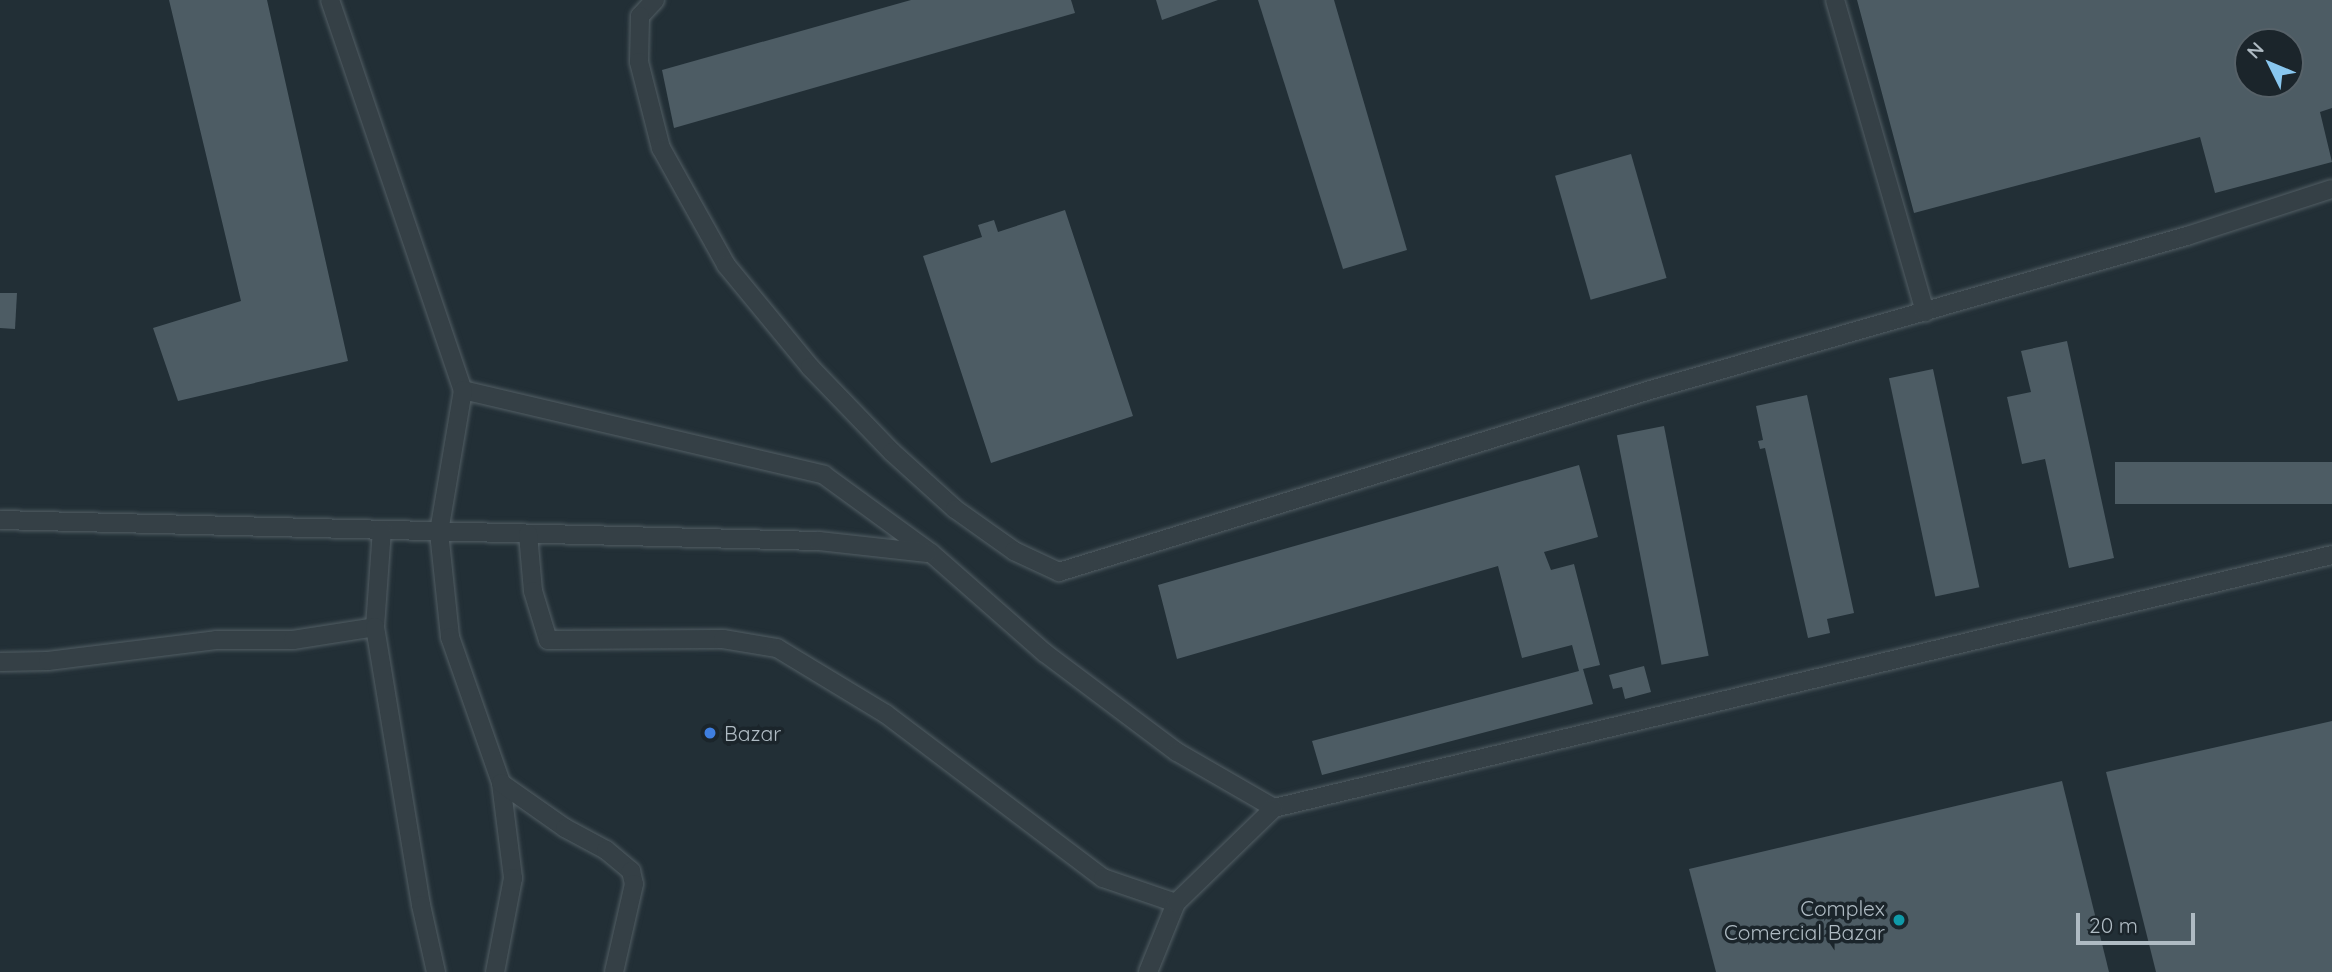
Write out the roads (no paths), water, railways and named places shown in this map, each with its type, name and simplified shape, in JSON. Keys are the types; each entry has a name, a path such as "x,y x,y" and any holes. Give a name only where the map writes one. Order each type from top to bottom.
{"lane":[{"path":"330,0 463,390 439,532 450,636 501,783 513,878 495,972"},
{"path":"655,0 640,16 639,62 661,148 726,265 810,367 901,460 974,523 1014,551 1059,572 1647,391 1925,312 2332,189"},
{"path":"1835,0 1925,312"},
{"path":"463,390 824,475 931,553 1045,653 1177,752 1274,808"},
{"path":"0,520 819,541 931,553"},
{"path":"382,530 374,627 421,905 436,972"},
{"path":"528,534 533,591 548,640 723,639 776,648 886,714 1103,878 1176,903"},
{"path":"1148,972 1176,903 1274,808 2332,555"},
{"path":"0,662 48,661 216,640 293,640 374,627"},
{"path":"501,783 565,828 606,849 631,872 634,884 614,972"}],"place":[{"name":"Bazar","path":"710,733"},
{"name":"Complex Comercial Bazar","path":"1899,920"}]}
